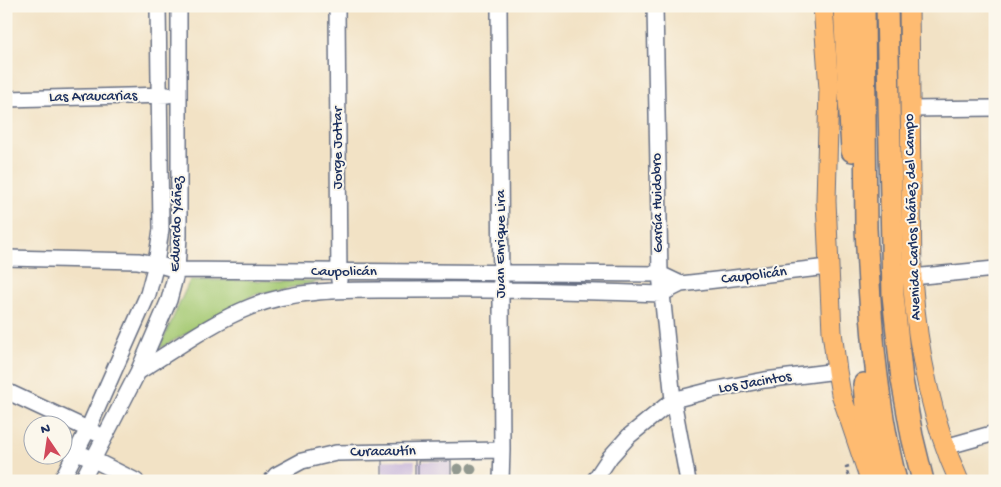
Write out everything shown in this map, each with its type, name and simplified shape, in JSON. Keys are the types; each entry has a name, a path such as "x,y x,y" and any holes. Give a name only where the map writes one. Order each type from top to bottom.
{"highway":[{"path":"844,6 852,150 858,200 866,228"},
{"path":"864,6 867,264 876,379 882,420 896,481"},
{"name":"Avenida Carlos Ibáñez del Campo","path":"887,6 893,295 902,380 912,436 923,481"},
{"path":"867,264 864,385 875,481"}],"main road":[{"path":"822,6 830,89 826,179 828,267 836,371 845,407 870,481"},
{"name":"Avenida Carlos Ibáñez del Campo","path":"909,6 912,277 916,327 932,404 945,447 959,481"}],"street":[{"name":"Eduardo Yáñez","path":"61,481 88,429 148,294 156,264 161,229 158,6"},
{"name":"Eduardo Yáñez","path":"82,481 138,372 169,300 177,270 179,236 179,6"},
{"name":"Jorge Jottar","path":"336,6 339,290"},
{"name":"Juan Enrique Lira","path":"499,6 502,272 500,289 502,450 500,481"},
{"name":"García Huidobro","path":"655,6 656,137 661,294 674,400 688,481"},
{"name":"Las Araucarias","path":"6,99 179,95"},
{"path":"910,109 995,108"},
{"name":"Caupolicán","path":"6,258 138,261 177,270 660,274 680,284"},
{"name":"Caupolicán","path":"138,372 213,326 250,307 287,296 339,290 500,289 661,294 680,284 828,267"},
{"path":"912,277 995,269"},
{"name":"Los Jacintos","path":"674,400 712,390 765,380 836,371"},
{"path":"6,391 104,437"},
{"path":"594,481 610,457 629,436 674,400"},
{"path":"945,447 995,433"},
{"name":"Curacautín","path":"271,481 276,475 302,461 336,454 502,450"},
{"path":"76,452 136,481"}],"green space":[{"path":"190,280 323,281 253,295 159,349"}],"building":[{"path":"382,460 415,460 415,481 382,481"},
{"path":"418,461 451,461 451,481 418,481"}]}
